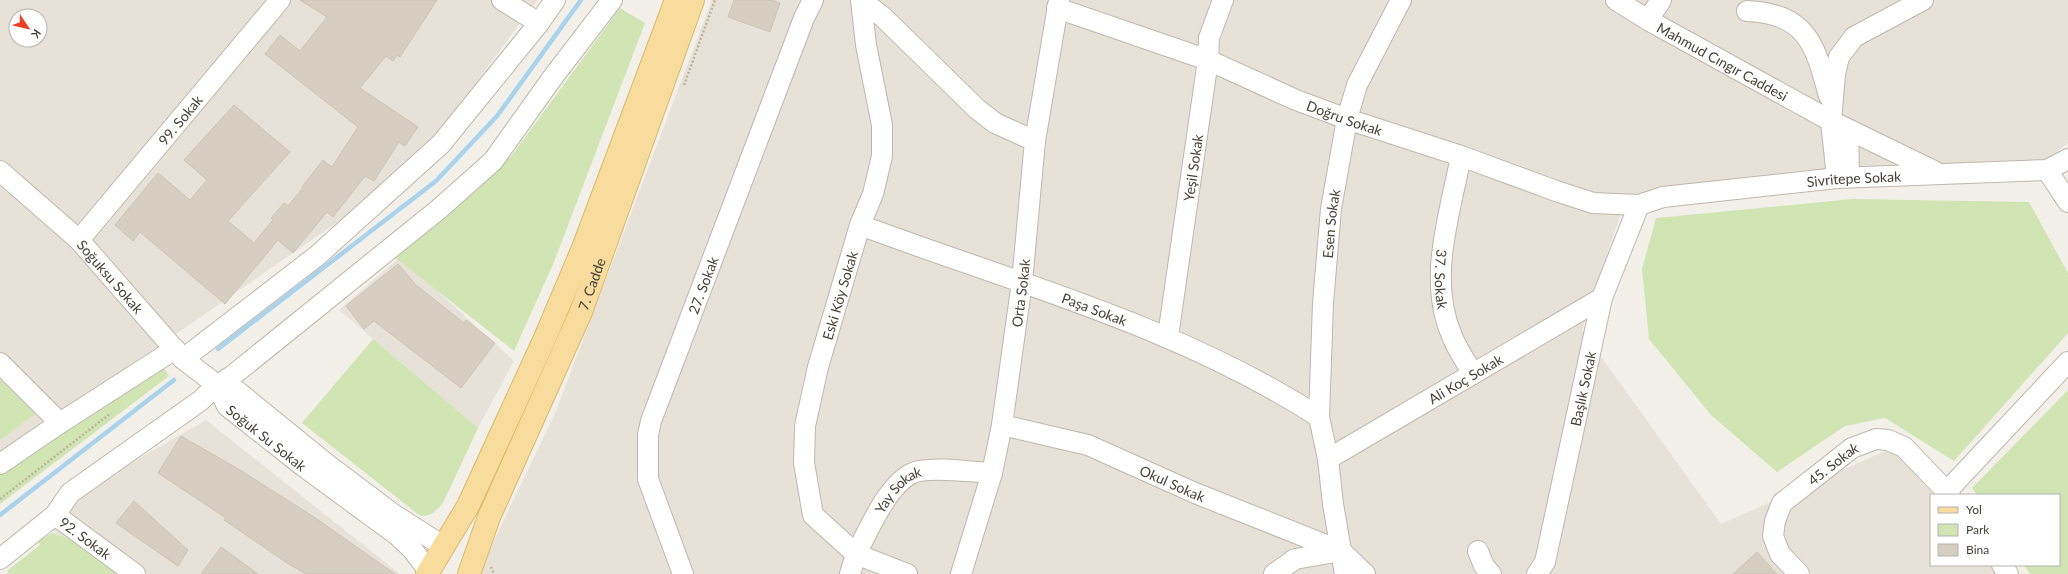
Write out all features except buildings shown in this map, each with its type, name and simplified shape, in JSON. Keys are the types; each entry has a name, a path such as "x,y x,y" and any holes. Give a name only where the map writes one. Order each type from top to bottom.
{"main road":[{"name":"7. Cadde","path":"429,573 443,546 468,506 565,289 614,168 676,0"},
{"name":"7. Cadde","path":"475,570 489,517 581,312 693,0"},
{"path":"443,546 461,554 475,570"}],"street":[{"name":"99. Sokak","path":"79,240 280,0"},
{"path":"502,0 539,23"},
{"path":"0,464 60,423 179,354 318,255 441,144 539,23 555,0"},
{"path":"0,559 55,515 70,493 200,401 217,385 232,376 439,208 493,161 553,77 612,0"},
{"name":"27. Sokak","path":"683,574 648,479 648,435 651,421 801,25 813,0"},
{"path":"861,0 883,17 977,109 995,123 1035,141"},
{"name":"Eski Köy Sokak","path":"856,554 813,515 804,456 805,426 818,367 860,225 873,194 882,156 882,125 866,45 861,0"},
{"name":"Yeşil Sokak","path":"1168,336 1208,60 1209,38 1223,0"},
{"name":"Esen Sokak","path":"1345,574 1332,504 1328,459 1319,417 1323,303 1331,209 1347,119 1357,85 1401,0"},
{"name":"Mahmud Cıngır Caddesi","path":"1616,0 1648,20 1939,173"},
{"path":"1648,20 1661,0"},
{"path":"1843,178 1837,119 1835,74 1839,57 1854,37 1923,0"},
{"name":"Doğru Sokak","path":"1058,4 1208,60 1296,100 1347,119 1461,156 1593,203 1639,205"},
{"name":"Orta Sokak","path":"961,574 992,473 1002,425 1022,282 1035,141 1058,4"},
{"path":"1747,11 1768,12 1786,18 1799,28 1813,45 1837,119"},
{"name":"37. Sokak","path":"1461,156 1440,273 1443,307 1452,336 1473,374"},
{"name":"Sivritepe Sokak","path":"1639,205 1664,197 1843,178 1939,173 2048,170 2068,159"},
{"path":"2048,170 2068,202"},
{"name":"Soğuksu Sokak","path":"0,171 79,240 179,354 217,385"},
{"name":"Başlık Sokak","path":"1546,570 1602,298 1639,205"},
{"name":"Paşa Sokak","path":"860,225 1022,282 1168,336 1281,392 1319,417"},
{"name":"Ali Koç Sokak","path":"1328,459 1602,298"},
{"path":"1948,493 2068,362"},
{"path":"0,363 60,423"},
{"name":"Soğuk Su Sokak","path":"217,385 237,391 393,514 443,546"},
{"name":"Soğuk Su Sokak","path":"217,385 227,406 303,466 397,535 412,549 429,573"},
{"name":"Okul Sokak","path":"1002,425 1088,446 1195,493 1341,551"},
{"name":"45. Sokak","path":"1799,574 1780,554 1773,536 1774,521 1782,503 1852,448 1876,440 1888,440 1904,447 1948,493"},
{"name":"Yay Sokak","path":"856,554 891,491 904,478 918,472 992,473"},
{"name":"92. Sokak","path":"55,515 135,574"},
{"path":"1478,550 1484,566 1492,574"},
{"path":"1274,574 1295,559 1341,551 1366,574"},
{"path":"850,574 856,554 907,574"}],"path":[{"path":"0,499 113,411"}],"shaded area":[{"path":"0,0 537,0 446,124 352,212 143,357 0,453"},
{"path":"712,0 2068,0 2068,143 2046,160 1625,201 1582,330 1721,524 1894,447 1933,494 1930,494 1930,566 1994,566 2001,574 478,574 556,411"},
{"path":"400,257 514,361 478,428 339,310"},
{"path":"206,420 400,574 112,574 36,518"}],"green space":[{"path":"620,8 645,23 554,262 514,351 393,256 512,155"},
{"path":"1853,199 2029,202 2068,273 2068,333 1954,461 1885,418 1845,426 1777,472 1711,415 1649,339 1642,269 1656,218"},
{"path":"373,339 478,428 443,503 430,515 419,515 302,423"},
{"path":"163,366 169,376 0,504 0,475"},
{"path":"0,379 38,412 0,440"},
{"path":"2068,390 2068,574 2030,574 2025,566 2060,566 2060,494 1976,494 1972,488"},
{"path":"53,533 83,544 123,574 9,574 7,571 40,545 38,541"}],"waterway":[{"path":"218,349 436,181 497,116 581,0"},
{"path":"0,515 174,380"}]}
